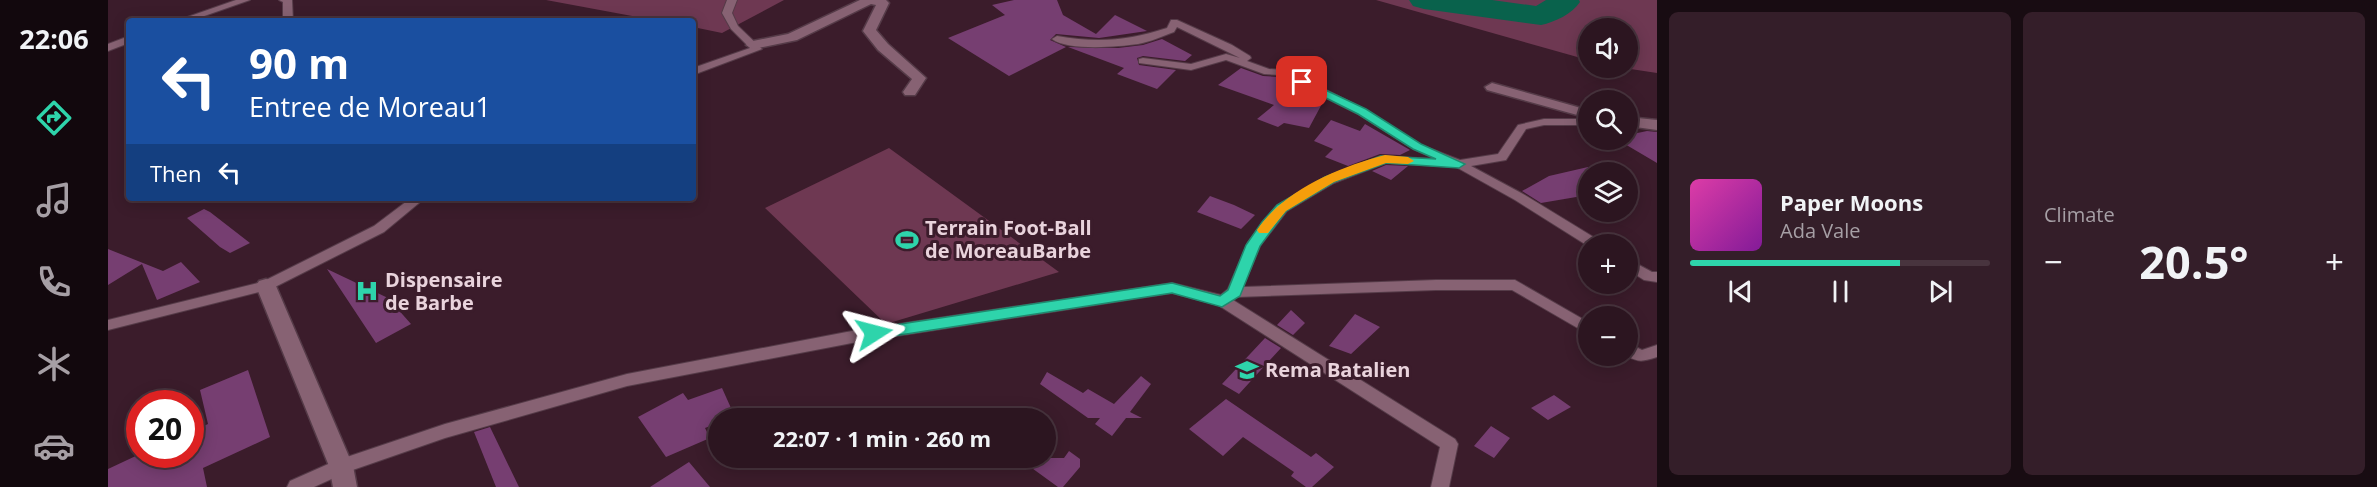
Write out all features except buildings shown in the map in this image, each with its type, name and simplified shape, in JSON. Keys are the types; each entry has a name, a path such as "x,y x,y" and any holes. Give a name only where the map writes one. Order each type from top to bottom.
{"street":[{"path":"753,45 792,37 870,0 884,3 874,17 869,31 878,37 883,48 892,53 919,78 910,92"},
{"path":"1492,87 1578,111"},
{"path":"1638,123 1657,125"},
{"path":"266,286 341,466 345,487"}],"lane":[{"path":"190,18 245,0"},
{"path":"284,0 286,0 288,18"},
{"path":"696,71 757,49 734,27 730,20 727,13 732,0"},
{"path":"1057,39 1088,44 1138,41 1171,30 1174,22 1228,47 1268,72"},
{"path":"108,48 126,40"},
{"path":"1143,61 1191,67 1226,57 1268,72 1282,72 1362,112 1417,147 1459,164 1579,234"},
{"path":"1228,297 1253,245 1267,225 1282,208 1330,180 1385,159 1459,164 1502,157 1522,127 1544,122 1578,122"},
{"path":"108,325 266,286 379,229 415,201"},
{"path":"1638,271 1654,281"},
{"path":"296,487 341,466 445,431 627,380 852,337 1172,288 1228,297 1436,285 1515,285 1578,323"},
{"path":"1228,297 1449,444 1440,487"},
{"path":"1638,355 1657,351"}],"shaded area":[{"path":"546,0 784,0 722,33 696,28 696,18 643,18"},
{"path":"1376,0 1657,0 1657,73 1638,70 1638,18 1578,18 1578,57"},
{"name":"Terrain Foot-Ball de MoreauBarbe","path":"889,148 1059,272 886,324 765,208"}],"waterway":[{"path":"1424,0 1541,16 1565,2 1564,0"}],"slow traffic":[{"path":"1263,230 1282,208 1330,180 1385,159 1408,161"}],"place":[{"name":"Terrain Foot-Ball de MoreauBarbe","path":"907,240"},
{"name":"Dispensaire de Barbe","path":"367,291"},
{"name":"Rema Batalien","path":"1247,370"}],"route":[{"path":"874,333 1172,288 1222,302 1234,292 1253,245 1282,208 1330,180 1385,159 1459,164 1417,147 1362,112 1302,82"}]}
